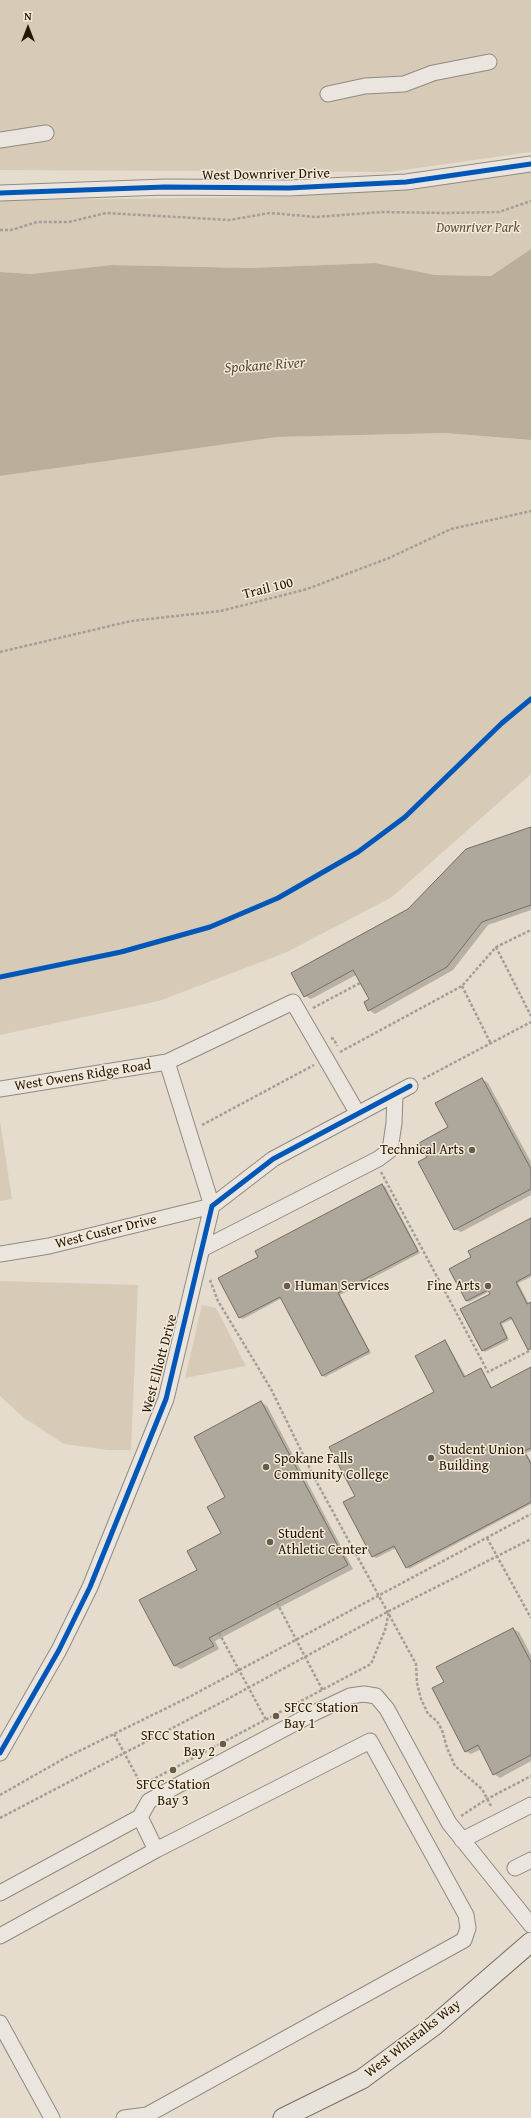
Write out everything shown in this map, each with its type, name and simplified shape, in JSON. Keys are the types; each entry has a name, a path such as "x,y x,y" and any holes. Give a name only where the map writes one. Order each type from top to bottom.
{"main road":[{"name":"West Whistalks Way","path":"283,2118 362,2079 435,2025 531,1942"}],"street":[{"path":"328,94 365,86 404,84 434,73 489,62"},
{"path":"0,140 46,133"},
{"name":"West Downriver Drive","path":"0,193 165,187 289,188 406,182 531,164"},
{"name":"West Owens Ridge Road","path":"0,1089 167,1062 293,1002 358,1114"},
{"path":"167,1062 212,1206 273,1159 410,1086"},
{"path":"201,1252 378,1159 390,1150 394,1123 395,1094"},
{"name":"West Elliott Drive","path":"0,1753 55,1656 90,1587 166,1399 212,1206"},
{"name":"West Custer Drive","path":"0,1254 49,1246 212,1206"},
{"path":"0,1893 140,1816 149,1801 156,1797 314,1713 350,1696 364,1694 376,1696 387,1709 449,1823 531,1925"},
{"path":"0,1936 156,1850 370,1740 466,1915 468,1928 464,1940 147,2115 124,2118"},
{"path":"462,1840 531,1804"},
{"path":"140,1816 156,1850"},
{"path":"515,1868 531,1860"},
{"path":"2,2032 52,2118"}],"path":[{"path":"0,230 11,230 37,222 69,222 106,213 229,220 270,213 316,217 382,212 499,212 531,201"},
{"path":"340,1052 462,986 496,947 531,930"},
{"path":"496,947 531,1016"},
{"path":"314,1015 311,1009 360,983"},
{"path":"462,986 492,1044"},
{"path":"410,1086 492,1044 531,1022"},
{"path":"326,1037 334,1039 344,1059"},
{"path":"188,1131 315,1065"},
{"path":"381,1171 488,1372 531,1350"},
{"path":"201,1252 218,1301 271,1389 315,1478 389,1611 416,1664 417,1683 428,1714 437,1721 442,1730 447,1748 455,1766 466,1777 479,1785 491,1806"},
{"path":"0,1795 66,1758 297,1640 379,1594 531,1514"},
{"path":"487,1538 531,1618"},
{"path":"0,1818 249,1687 389,1611 531,1539"},
{"path":"277,1603 325,1694"},
{"path":"142,1785 371,1664 385,1630 389,1611"},
{"path":"219,1633 266,1720"},
{"path":"114,1734 144,1790"},
{"path":"459,1818 487,1799 531,1776"}],"green space":[{"path":"0,0 531,0 531,152 389,172 0,170"},
{"name":"Downriver Park","path":"531,170 531,249 491,276 435,275 375,263 250,268 111,265 31,274 0,272 0,200 290,197 473,180"},
{"path":"445,433 531,440 531,774 392,897 287,952 159,1001 0,1035 0,476 277,437"},
{"path":"0,1121 12,1199 0,1201"},
{"path":"0,1281 138,1285 131,1450 108,1450 64,1444 23,1417 0,1396"},
{"path":"202,1305 216,1308 246,1366 185,1378"}],"water":[{"name":"Spokane River","path":"531,249 531,440 445,433 277,437 0,476 0,272 31,274 111,265 250,268 375,263 435,275 491,276"}],"building":[{"path":"531,827 531,905 482,922 447,967 368,1011 364,1002 369,999 353,970 304,997 291,973 408,909 466,849"},
{"name":"Technical Arts","path":"482,1078 531,1169 531,1189 454,1230 418,1162 427,1157 419,1143 448,1127 435,1103"},
{"name":"Human Services","path":"382,1184 418,1251 338,1293 369,1351 322,1376 280,1297 239,1318 218,1278 258,1257 255,1251"},
{"name":"Fine Arts","path":"531,1218 531,1274 516,1282 527,1304 531,1302 531,1348 528,1350 511,1317 500,1323 507,1338 482,1351 460,1309 490,1294 488,1290 466,1301 449,1269 471,1257 468,1251"},
{"name":"Student Union Building","path":"445,1340 464,1377 481,1368 491,1388 531,1367 531,1448 524,1451 531,1464 531,1502 406,1568 394,1546 372,1557 343,1502 355,1496 329,1447 434,1392 415,1356"},
{"name":"Student Athletic Center","path":"261,1401 348,1565 209,1638 214,1646 174,1666 139,1600 197,1570 187,1551 221,1533 207,1507 225,1497 194,1437"},
{"path":"513,1628 531,1662 531,1755 493,1775 478,1745 465,1752 432,1688 444,1682 436,1667"}],"cycle path":[{"path":"0,193 165,187 289,188 406,182 531,164"},
{"path":"0,977 121,952 210,927 278,898 358,852 405,817 502,723 531,699"},
{"path":"0,1753 59,1650 90,1587 166,1399 212,1206 273,1159 410,1086"}],"place":[{"name":"Technical Arts","path":"472,1150"},
{"name":"Human Services","path":"287,1286"},
{"name":"Fine Arts","path":"488,1286"},
{"name":"Student Union Building","path":"431,1458"},
{"name":"Spokane Falls Community College","path":"266,1467"},
{"name":"Student Athletic Center","path":"270,1542"},
{"name":"SFCC Station Bay 1","path":"276,1716"},
{"name":"SFCC Station Bay 2","path":"223,1744"},
{"name":"SFCC Station Bay 3","path":"173,1770"}]}
